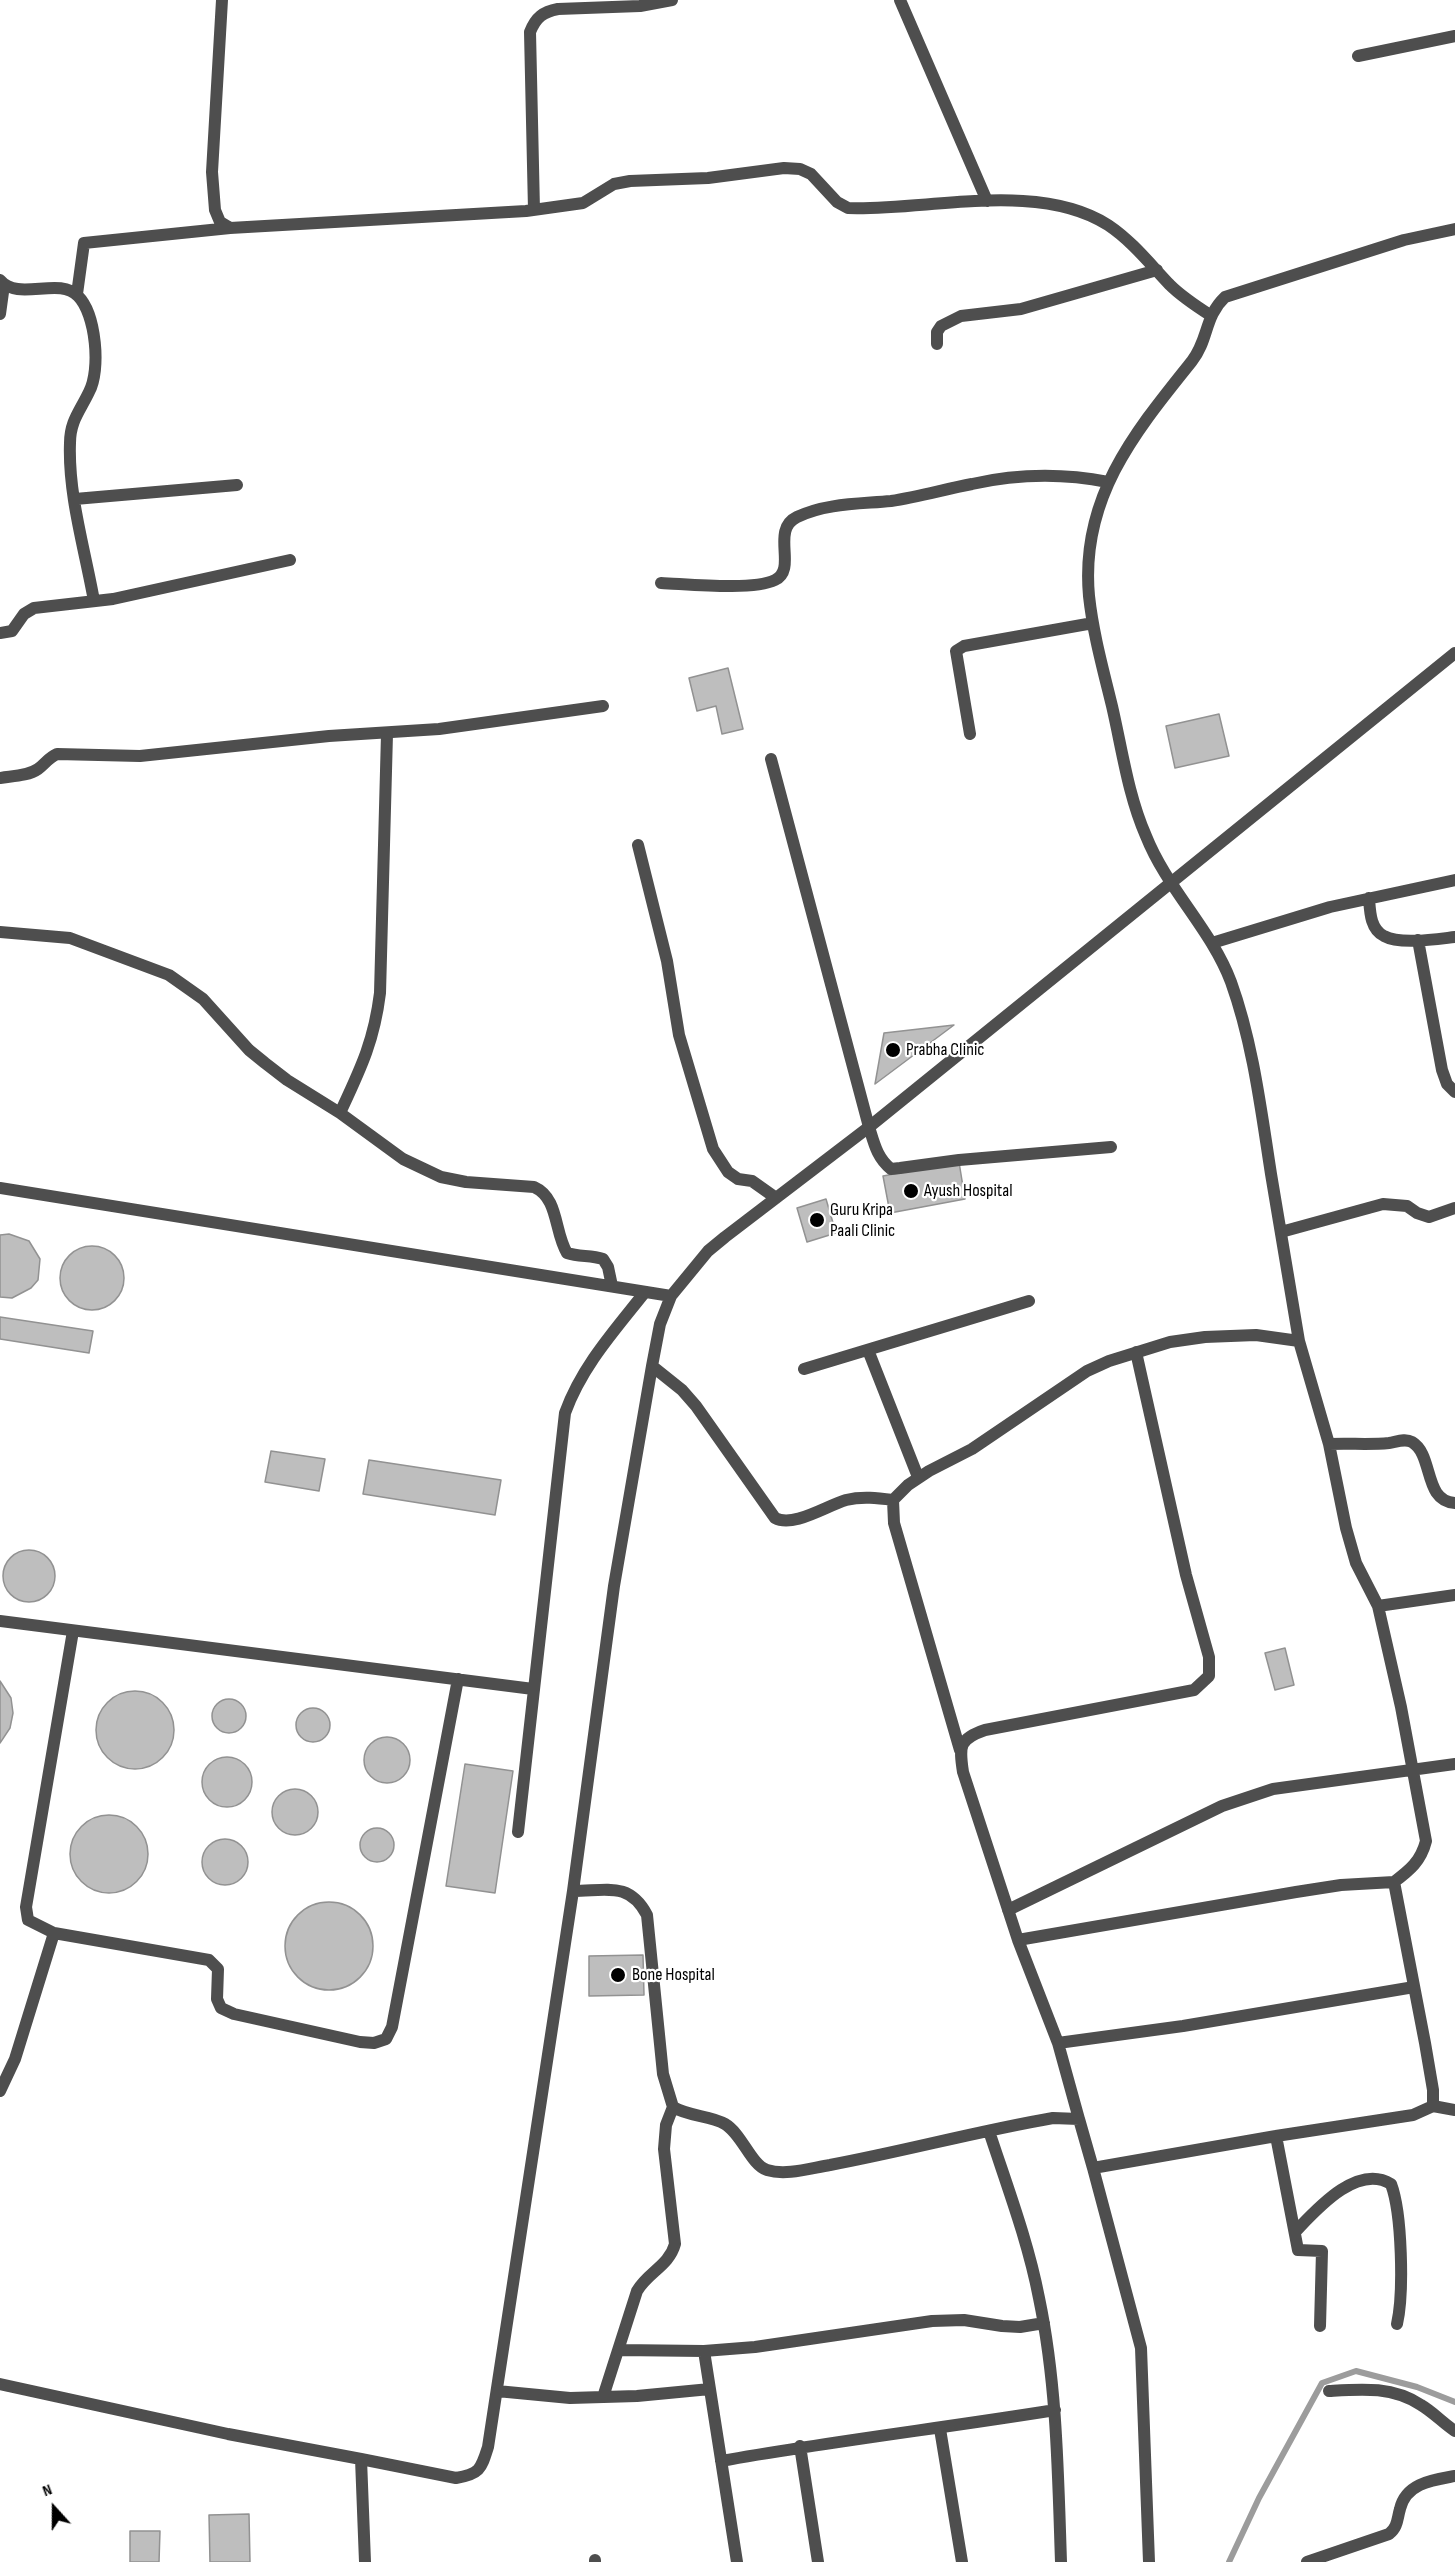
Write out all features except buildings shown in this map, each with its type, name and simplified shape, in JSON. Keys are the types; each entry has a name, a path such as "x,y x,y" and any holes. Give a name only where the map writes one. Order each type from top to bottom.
{"street":[{"path":"222,0 212,172 215,210 220,222 230,228"},
{"path":"534,210 530,32 535,20 545,12 587,3 640,6 672,0"},
{"path":"900,0 987,201"},
{"path":"1358,56 1455,36"},
{"path":"77,294 84,243 230,228 422,216 489,215 583,203 614,184 630,181 708,178 783,168 800,169 811,174 837,202 848,208 1018,201 1048,205 1092,216 1127,240 1183,296 1210,315"},
{"path":"1018,1940 1307,1890 1341,1885 1394,1882 1413,1868 1423,1855 1426,1841 1413,1769 1378,1606 1356,1563 1346,1528 1329,1444 1299,1341 1250,1053 1230,982 1212,943 1171,885 1155,858 1139,820 1125,770 1093,622 1089,592 1090,549 1098,508 1108,482 1139,428 1195,357 1206,332 1210,315 1225,297 1404,240 1455,229"},
{"path":"937,344 937,332 941,326 961,316 1022,309 1157,270"},
{"path":"0,315 2,282 16,289 65,290 77,294 87,308 95,345 95,360 90,392 72,423 71,466 94,601"},
{"path":"661,583 741,585 773,581 780,577 784,568 785,528 789,521 813,511 834,506 911,497 1011,477 1059,475 1108,482"},
{"path":"75,499 237,485"},
{"path":"0,633 12,631 24,614 34,609 94,601 290,560"},
{"path":"970,734 956,651 964,646 1093,622"},
{"path":"0,2384 228,2433 456,2478 471,2476 482,2468 488,2447 497,2391 573,1891 614,1586 660,1324 671,1296 708,1251 869,1127 1455,653"},
{"path":"0,778 32,772 57,754 140,756 328,736 439,729 603,706"},
{"path":"340,1113 371,1042 380,993 387,734"},
{"path":"771,759 878,1155 891,1169 959,1160 1111,1147"},
{"path":"638,845 667,961 679,1035 713,1149 728,1172 738,1179 752,1181 776,1198"},
{"path":"1212,943 1302,914 1455,880"},
{"path":"1369,898 1370,918 1375,928 1383,936 1418,940 1455,938"},
{"path":"0,932 46,934 70,938 169,975 203,999 249,1050 265,1063 287,1080 340,1113 403,1160 441,1178 534,1187 543,1191 552,1206 562,1245 567,1253 580,1257 592,1256 603,1259 608,1267 612,1286"},
{"path":"1418,940 1442,1070 1447,1084 1455,1092"},
{"path":"0,1188 671,1296"},
{"path":"1281,1232 1383,1204 1407,1206 1429,1217 1455,1208"},
{"path":"518,1832 565,1413 574,1388 593,1357 645,1292"},
{"path":"804,1369 1029,1301"},
{"path":"652,1366 682,1390 696,1406 775,1518 782,1522 855,1498 893,1500 918,1478 972,1449 1087,1371 1136,1352 1170,1342 1206,1337 1256,1335 1299,1341"},
{"path":"868,1350 918,1478"},
{"path":"960,1750 968,1736 985,1730 1194,1690 1209,1676 1209,1657 1186,1575 1136,1352"},
{"path":"1329,1444 1354,1442 1378,1444 1407,1440 1413,1442 1423,1456 1436,1492 1443,1499 1455,1503"},
{"path":"893,1500 894,1523 960,1750 963,1772 1018,1940 1058,2043 1141,2348 1149,2562"},
{"path":"1378,1606 1455,1596"},
{"path":"0,1621 533,1689"},
{"path":"73,1631 26,1907 28,1920 54,1933 209,1960 218,1969 217,1999 221,2008 234,2014 360,2042 374,2043 386,2040 392,2027 458,1679"},
{"path":"1008,1910 1213,1810 1248,1796 1273,1789 1455,1764"},
{"path":"1394,1882 1433,2090 1433,2106"},
{"path":"573,1891 625,1891 639,1899 647,1915 663,2074 673,2107 666,2125 664,2149 675,2244 672,2256 644,2280 637,2292 603,2397"},
{"path":"0,2091 15,2059 54,1933"},
{"path":"1058,2043 1183,2026 1414,1988"},
{"path":"1093,2168 1413,2115 1433,2106 1455,2110"},
{"path":"673,2107 687,2115 723,2123 734,2132 758,2165 767,2170 784,2172 882,2156 1053,2118 1079,2119"},
{"path":"989,2131 1034,2276 1044,2323 1055,2410 1061,2562"},
{"path":"1276,2136 1298,2250 1322,2251 1320,2326"},
{"path":"1295,2232 1331,2197 1349,2185 1373,2179 1383,2179 1391,2184 1396,2205 1402,2285 1397,2324"},
{"path":"619,2350 704,2350 755,2347 932,2322 964,2320 1002,2326 1044,2323"},
{"path":"704,2350 737,2562"},
{"path":"497,2391 555,2398 710,2389"},
{"path":"1329,2391 1361,2389 1397,2393 1423,2406 1455,2431"},
{"path":"721,2462 800,2446 940,2429 1055,2410"},
{"path":"940,2429 962,2562"},
{"path":"800,2446 818,2562"},
{"path":"361,2459 366,2562"},
{"path":"1306,2562 1389,2535 1394,2530 1400,2509 1411,2490 1431,2481 1455,2476"}],"waterway":[{"path":"1229,2562 1259,2498 1322,2383 1356,2371 1417,2387 1455,2402"}],"place":[{"name":"Prabha Clinic","path":"893,1050"},
{"name":"Ayush Hospital","path":"911,1191"},
{"name":"Guru Kripa Paali Clinic","path":"817,1220"},
{"name":"Bone Hospital","path":"618,1975"}]}
